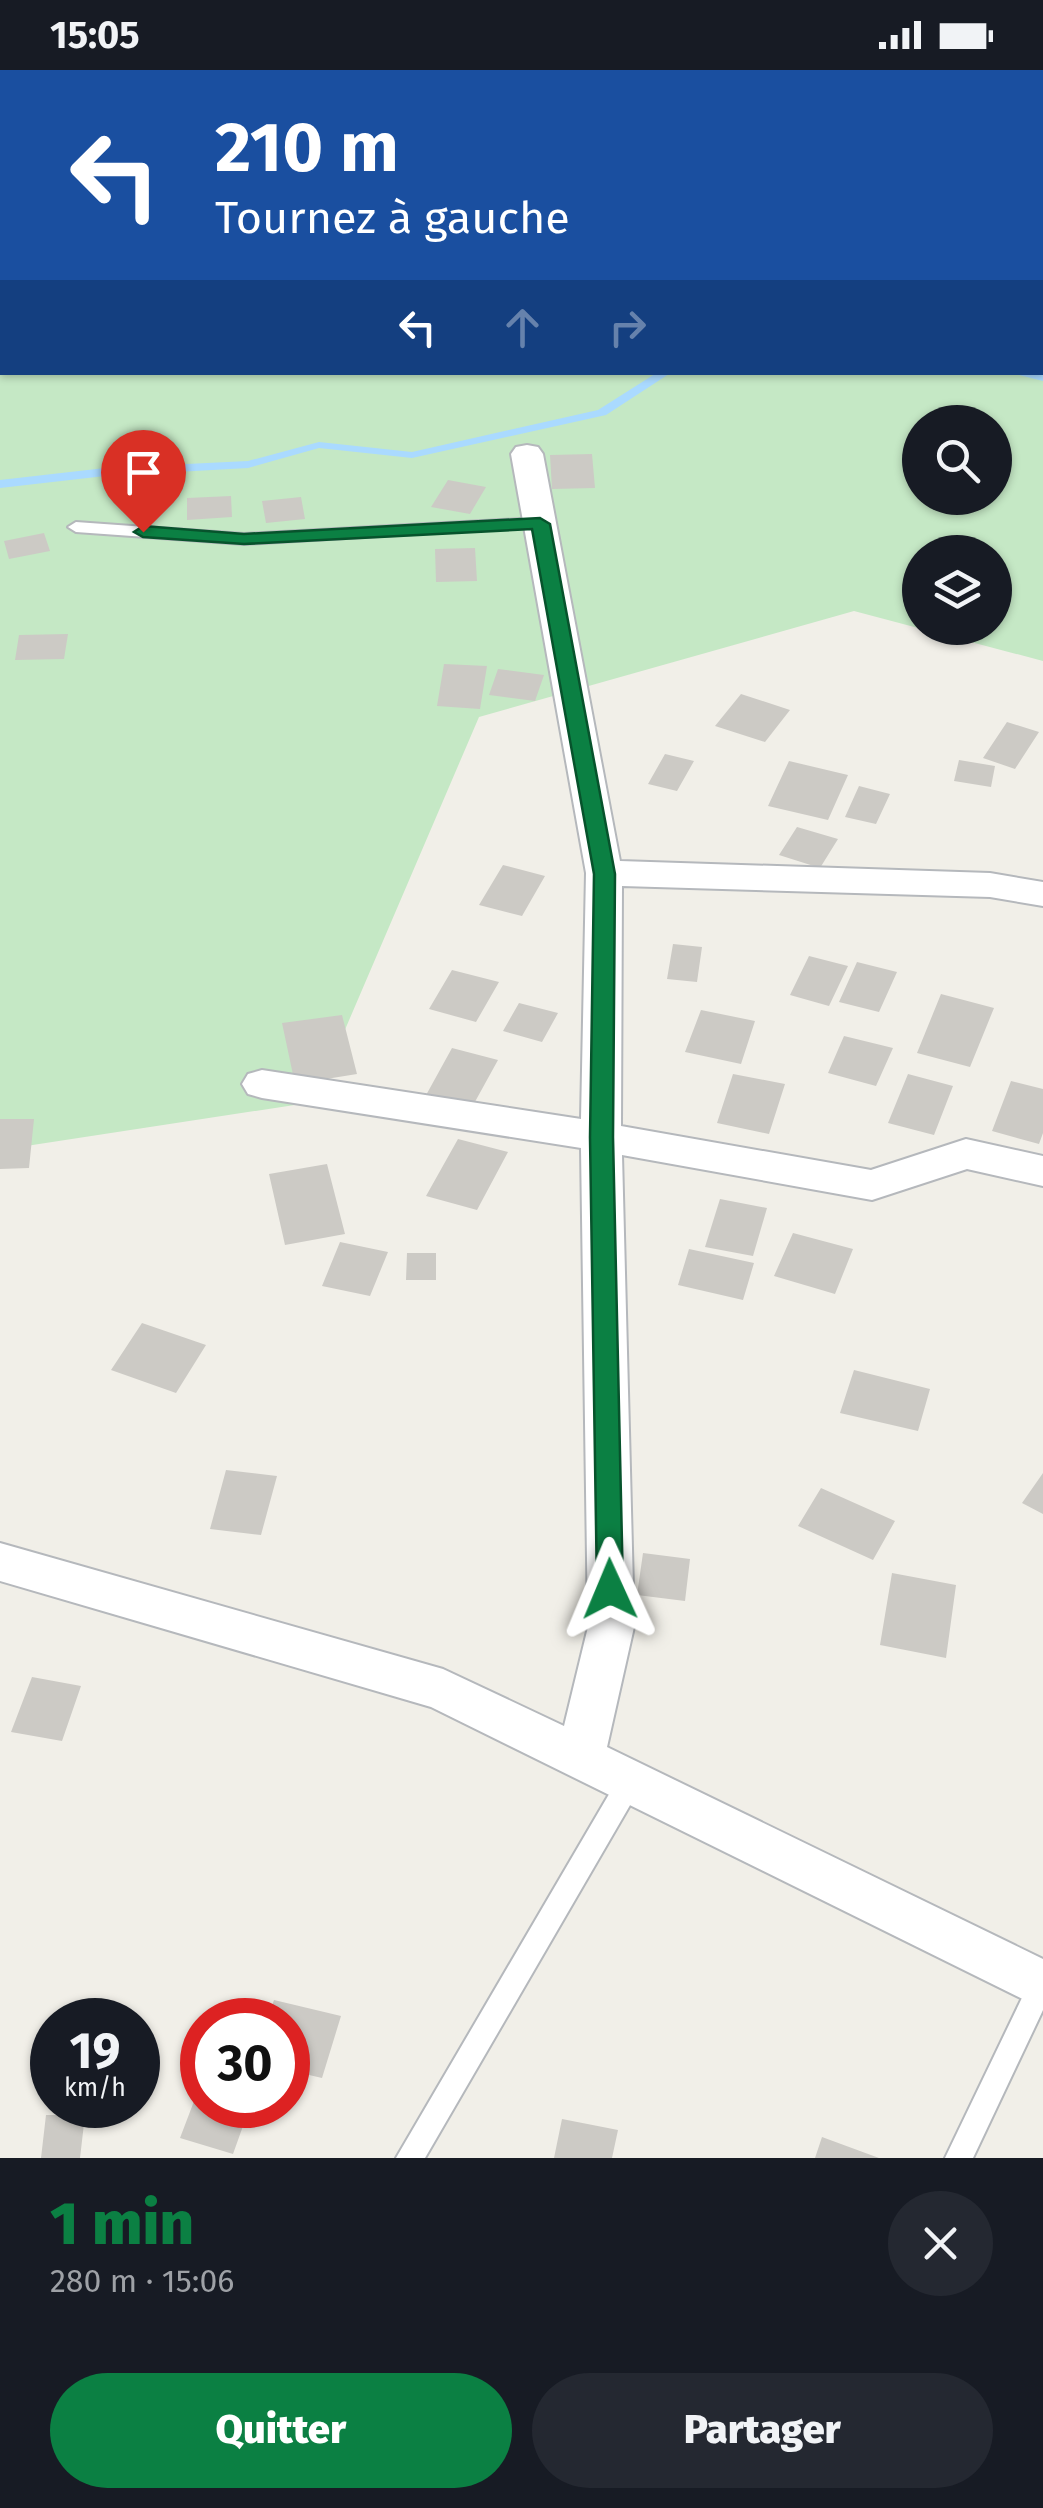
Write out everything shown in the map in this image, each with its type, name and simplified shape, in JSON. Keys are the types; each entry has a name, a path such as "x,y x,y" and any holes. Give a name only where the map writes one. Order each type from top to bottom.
{"street":[{"path":"527,454 604,874 601,1137 611,1626 582,1756"},
{"path":"604,874 990,885 1043,894"},
{"path":"262,1084 601,1137 872,1185 966,1154 1043,1171"},
{"path":"0,1562 443,1690 1042,1984"}],"lane":[{"path":"76,526 244,539 540,524"},
{"path":"410,2158 631,1780"},
{"path":"959,2158 1042,1984"}],"green space":[{"path":"0,375 1043,375 1043,661 983,645 1012,645 1012,535 902,535 902,624 854,611 479,717 314,1102 0,1150"}],"building":[{"path":"592,454 595,488 552,489 550,455"},
{"path":"448,480 486,487 470,514 431,507"},
{"path":"231,496 232,517 187,520 187,498"},
{"path":"301,497 305,519 266,523 262,501"},
{"path":"44,533 50,551 9,559 4,541"},
{"path":"475,548 477,581 436,582 435,549"},
{"path":"68,634 64,659 15,660 19,635"},
{"path":"444,664 487,666 480,709 437,706"},
{"path":"498,669 544,675 535,701 489,695"},
{"path":"741,694 790,710 765,742 715,726"},
{"path":"1007,722 1039,732 1015,769 983,758"},
{"path":"665,754 694,761 677,791 648,784"},
{"path":"959,760 995,766 991,787 954,781"},
{"path":"789,761 848,775 828,820 768,806"},
{"path":"859,786 890,794 876,824 845,817"},
{"path":"797,827 838,839 820,868 779,855"},
{"path":"503,865 545,876 522,916 479,905"},
{"path":"673,944 702,947 697,982 667,979"},
{"path":"809,956 848,966 829,1006 790,995"},
{"path":"857,962 897,972 879,1012 839,1002"},
{"path":"452,970 499,982 476,1022 429,1009"},
{"path":"941,994 994,1008 970,1067 917,1053"},
{"path":"519,1003 558,1013 542,1042 503,1031"},
{"path":"701,1010 755,1021 741,1064 685,1052"},
{"path":"342,1015 357,1074 295,1084 282,1023"},
{"path":"844,1036 893,1048 876,1086 828,1073"},
{"path":"452,1048 498,1060 471,1109 425,1097"},
{"path":"733,1074 785,1084 769,1134 717,1123"},
{"path":"908,1074 953,1086 934,1135 888,1123"},
{"path":"1011,1081 1043,1089 1043,1133 1039,1144 992,1131"},
{"path":"0,1119 34,1119 29,1168 0,1169"},
{"path":"458,1139 508,1152 477,1210 426,1196"},
{"path":"327,1164 345,1234 285,1245 269,1174"},
{"path":"720,1199 767,1208 753,1256 705,1247"},
{"path":"793,1233 853,1249 835,1294 774,1276"},
{"path":"340,1242 388,1252 370,1296 322,1286"},
{"path":"689,1249 754,1263 743,1300 678,1285"},
{"path":"407,1253 436,1253 436,1280 406,1280"},
{"path":"142,1323 206,1345 176,1393 111,1370"},
{"path":"854,1370 930,1389 918,1431 840,1413"},
{"path":"226,1470 277,1476 261,1535 210,1529"},
{"path":"1043,1473 1043,1514 1022,1503"},
{"path":"821,1488 895,1521 873,1560 798,1526"},
{"path":"643,1553 690,1559 685,1601 637,1595"},
{"path":"892,1573 956,1585 946,1658 880,1645"},
{"path":"32,1677 81,1686 62,1741 11,1732"},
{"path":"310,2009 341,2016 322,2078 310,2075"},
{"path":"562,2119 618,2130 612,2158 554,2158"},
{"path":"44,2128 83,2128 80,2158 41,2158"},
{"path":"184,2128 242,2128 233,2154 180,2138"},
{"path":"822,2137 879,2158 815,2158"}],"waterway":[{"path":"0,484 105,472 248,464 319,445 412,455 602,413 662,375"},
{"path":"1028,375 1043,378"}],"route":[{"path":"143,532 244,539 540,524 604,874 601,1137 610,1589"}]}
